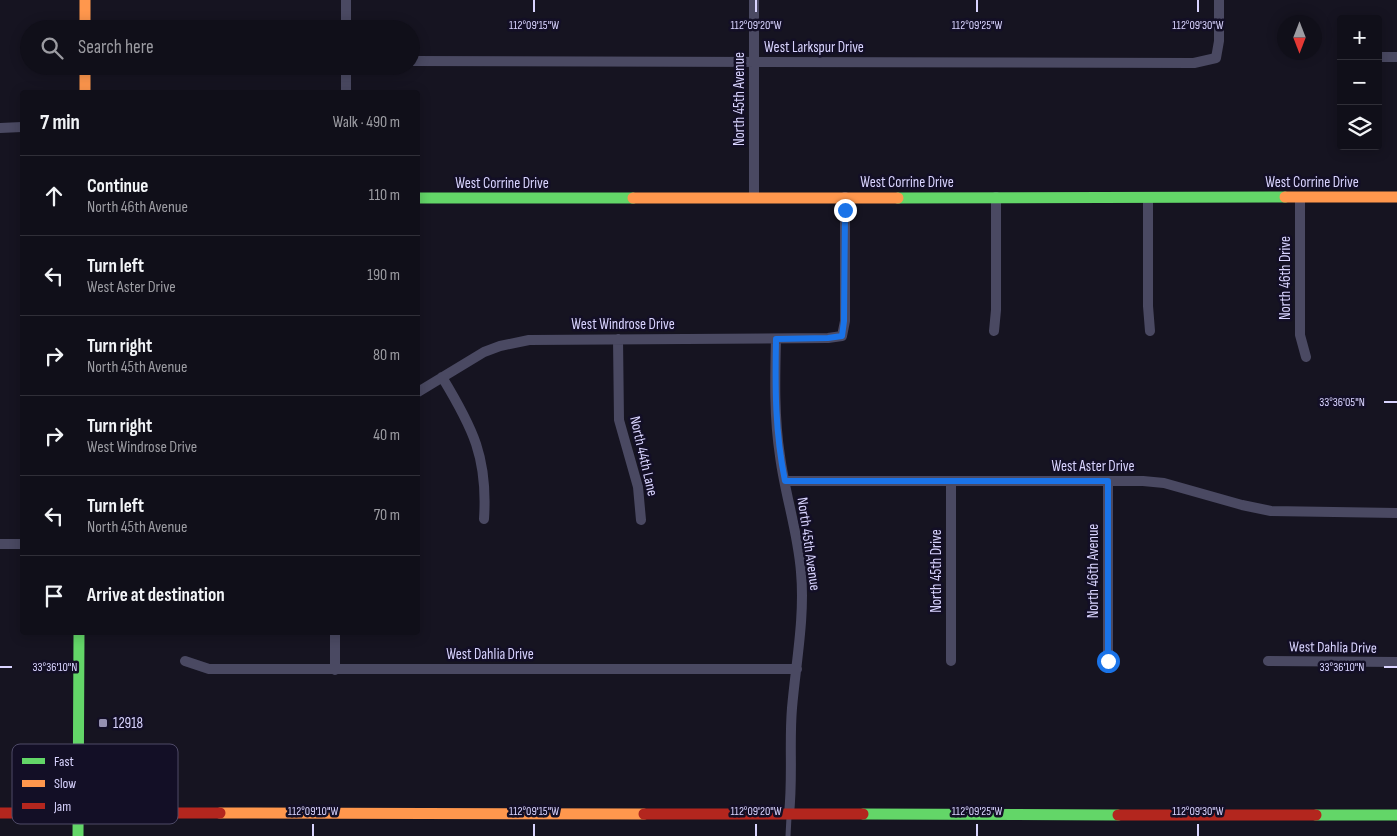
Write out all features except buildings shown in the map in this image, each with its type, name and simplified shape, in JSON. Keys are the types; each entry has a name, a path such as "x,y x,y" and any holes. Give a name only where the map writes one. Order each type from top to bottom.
{"street":[{"path":"85,0 85,20"},
{"path":"346,0 346,20"},
{"name":"North 45th Avenue","path":"754,0 754,198"},
{"name":"West Larkspur Drive","path":"420,61 1194,63 1216,58 1219,41 1219,0"},
{"path":"1382,57 1397,57"},
{"path":"85,75 85,90"},
{"path":"346,75 346,90"},
{"path":"0,128 20,128"},
{"name":"North 46th Drive","path":"1300,197 1300,335 1306,357"},
{"name":"West Corrine Drive","path":"420,198 1397,197"},
{"name":"West Windrose Drive","path":"420,391 484,352 500,346 529,340 776,339 842,336 844,321 845,198"},
{"path":"994,331 996,310 996,198"},
{"path":"1148,198 1148,306 1150,331"},
{"name":"North 44th Lane","path":"618,339 619,420 640,498 641,520"},
{"name":"North 45th Avenue","path":"776,339 775,418 780,458 795,526 801,571 802,605 792,708 789,814"},
{"path":"442,377 460,406 475,437 484,472 486,498 484,519"},
{"name":"West Aster Drive","path":"785,481 1108,481 1164,483 1242,506 1271,511 1397,513"},
{"name":"North 45th Drive","path":"951,481 951,661"},
{"name":"North 46th Avenue","path":"1108,481 1108,661"},
{"path":"0,544 20,544"},
{"path":"78,744 79,635"},
{"path":"335,635 335,670"},
{"name":"West Dahlia Drive","path":"185,661 209,669 797,669"},
{"name":"West Dahlia Drive","path":"1268,661 1397,662"},
{"path":"178,812 1397,815"}],"lane":[{"path":"788,836 789,814"}],"traffic: fast":[{"path":"898,198 1285,197"},
{"path":"420,198 633,198"},
{"path":"78,744 79,635"},
{"path":"863,814 1118,815"},
{"path":"1316,815 1397,815"},
{"path":"78,824 78,836"}],"traffic: slow":[{"path":"85,0 85,20"},
{"path":"85,75 85,90"},
{"path":"1285,197 1397,197"},
{"path":"633,198 898,198"},
{"path":"220,813 644,814"}],"traffic: jam":[{"path":"0,813 12,813"},
{"path":"178,813 220,813"},
{"path":"644,814 863,814"},
{"path":"1118,815 1316,815"}],"place":[{"name":"12918","path":"103,723"}],"route":[{"path":"845,210 844,321 842,336 776,339 775,418 785,481 1108,481 1108,661"}]}
